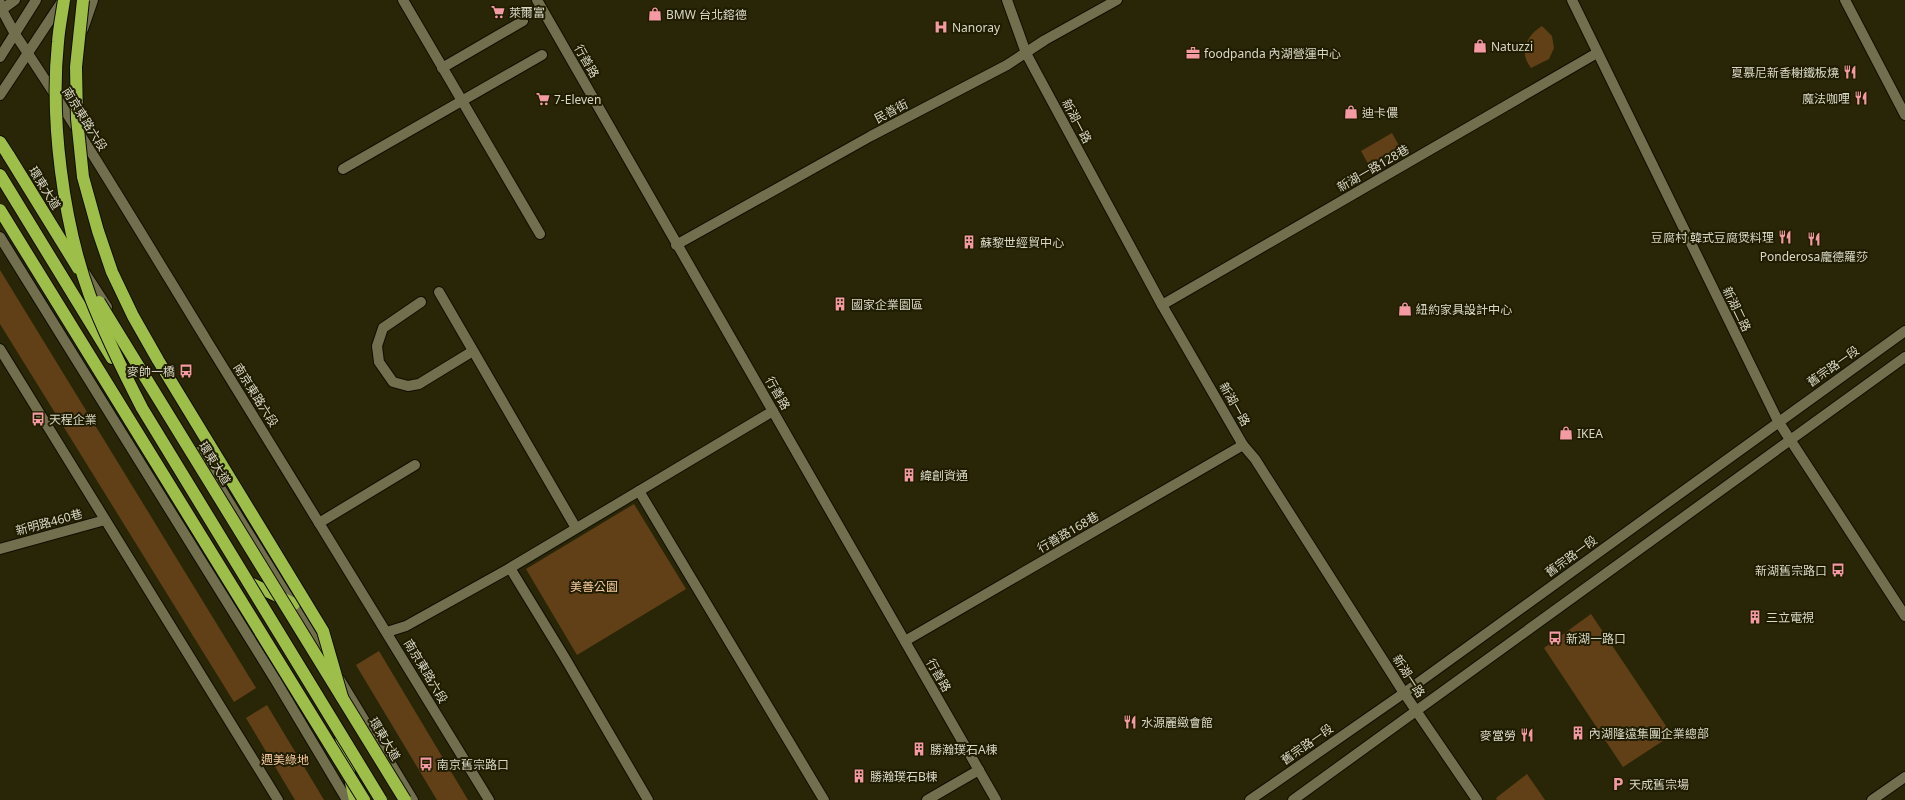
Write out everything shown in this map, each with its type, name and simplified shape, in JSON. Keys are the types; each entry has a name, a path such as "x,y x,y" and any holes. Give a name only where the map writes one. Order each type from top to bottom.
{"highway":[{"path":"64,0 58,42 57,65 58,138 64,187 73,239 90,294 110,346 142,408 382,800"},
{"path":"84,0 76,67 76,119 83,178 98,231 112,272 133,316 158,360 323,631 342,697"},
{"name":"環東大道","path":"0,142 405,800"},
{"path":"0,175 382,800"},
{"path":"0,210 364,800"},
{"path":"250,583 294,604"},
{"path":"340,732 355,800"}],"street":[{"path":"0,8 15,0"},
{"path":"0,57 36,0"},
{"path":"0,95 64,0"},
{"path":"85,144 78,104 77,69 82,30 93,0"},
{"path":"403,0 540,234"},
{"name":"行善路","path":"537,0 676,245 996,800"},
{"name":"新湖一路","path":"1007,0 1026,53 1162,306 1243,445 1255,460 1416,712 1477,800"},
{"name":"民善街","path":"676,245 871,136 1007,64 1117,0"},
{"name":"新湖二路","path":"1572,0 1778,421 1905,616"},
{"path":"1845,0 1905,115"},
{"name":"南京東路六段","path":"0,8 387,632 489,800"},
{"path":"442,68 523,21"},
{"name":"新湖一路128巷","path":"1162,306 1597,53"},
{"path":"343,169 542,55"},
{"path":"0,137 294,604 413,800"},
{"path":"0,237 276,681 347,800"},
{"path":"439,292 576,528"},
{"path":"421,302 383,328 378,346 379,362 392,382 408,386 419,384 473,351"},
{"name":"舊宗路一段","path":"1250,800 1404,693 1778,421 1905,331"},
{"path":"0,349 278,800"},
{"path":"1293,800 1416,712 1789,439 1905,357"},
{"path":"387,632 406,626 510,568 773,411"},
{"name":"行善路168巷","path":"905,641 1243,445"},
{"path":"318,523 415,465"},
{"path":"638,491 824,800"},
{"name":"新明路460巷","path":"0,549 105,520"},
{"path":"510,568 566,658 648,800"},
{"path":"927,800 979,770"},
{"path":"1872,800 1905,778"}],"green space":[{"path":"1542,26 1552,36 1554,48 1549,59 1531,68 1525,56 1526,44 1532,34"},
{"path":"1392,133 1402,151 1371,169 1361,151"},
{"path":"0,270 256,688 234,702 0,324"},
{"name":"美善公園","path":"634,504 686,589 577,655 526,569"},
{"path":"1591,614 1672,735 1623,767 1544,648"},
{"path":"379,651 468,800 437,800 356,665"},
{"name":"週美綠地","path":"267,705 324,800 295,800 246,718"},
{"path":"1527,774 1545,800 1497,800 1496,798"}],"place":[{"name":"萊爾富","path":"498,12"},
{"name":"BMW 台北鎔德","path":"655,14"},
{"name":"Nanoray","path":"941,27"},
{"name":"Natuzzi","path":"1480,46"},
{"name":"foodpanda 內湖營運中心","path":"1193,53"},
{"name":"夏慕尼新香榭鐵板燒","path":"1850,72"},
{"name":"魔法咖哩","path":"1861,98"},
{"name":"7-Eleven","path":"543,99"},
{"name":"迪卡儂","path":"1351,112"},
{"name":"豆腐村 韓式豆腐煲料理","path":"1785,237"},
{"name":"Ponderosa龐德羅莎","path":"1814,239"},
{"name":"蘇黎世經貿中心","path":"969,242"},
{"name":"國家企業園區","path":"840,304"},
{"name":"紐約家具設計中心","path":"1405,309"},
{"name":"麥帥一橋","path":"186,371"},
{"name":"天程企業","path":"38,419"},
{"name":"IKEA","path":"1566,433"},
{"name":"緯創資通","path":"909,475"},
{"name":"新湖舊宗路口","path":"1838,570"},
{"name":"三立電視","path":"1755,617"},
{"name":"新湖一路口","path":"1555,638"},
{"name":"水源麗緻會館","path":"1130,722"},
{"name":"內湖隆遠集團企業總部","path":"1578,733"},
{"name":"麥當勞","path":"1527,735"},
{"name":"勝瀚璞石A棟","path":"919,749"},
{"name":"南京舊宗路口","path":"426,764"},
{"name":"勝瀚璞石B棟","path":"859,776"},
{"name":"天成舊宗場","path":"1618,784"}]}
